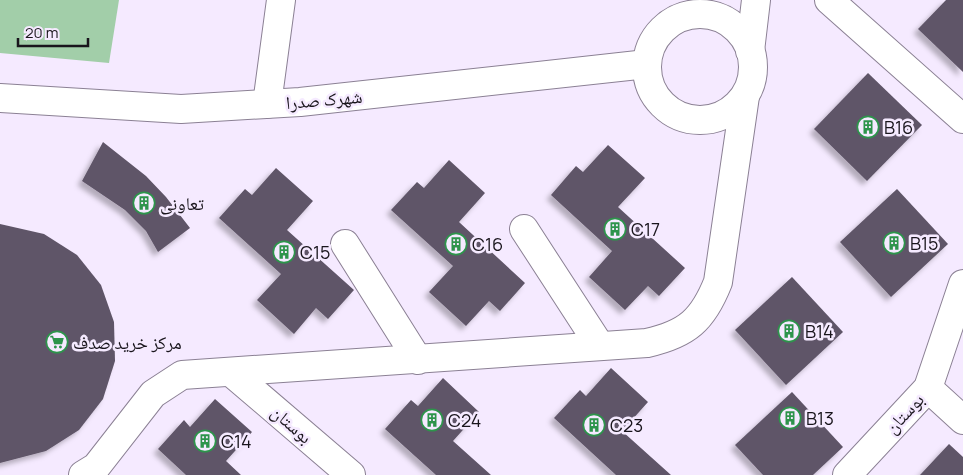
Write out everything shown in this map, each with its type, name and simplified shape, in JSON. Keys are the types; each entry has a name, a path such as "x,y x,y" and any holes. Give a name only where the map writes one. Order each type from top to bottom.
{"street":[{"path":"267,104 281,0"},
{"path":"750,51 756,0"},
{"path":"829,0 963,119"},
{"path":"691,8 724,19 738,30 750,51 753,63 752,82 745,96 735,108 714,118 691,120 676,115 664,106 654,94 648,80 647,64 650,49 658,35 671,22 691,8"},
{"name":"شهرک صدرا","path":"0,98 181,109 267,104 647,64"},
{"path":"83,475 96,467 153,394 182,375 212,371 232,373 647,343 672,338 693,324 709,305 718,282 745,96"},
{"path":"524,229 600,346"},
{"path":"345,244 418,360"},
{"name":"بوستان","path":"846,475 928,388 963,284"},
{"name":"بوستان","path":"232,373 351,475"},
{"path":"928,388 963,420"}],"green space":[{"path":"0,0 119,0 109,63 0,53"}],"building":[{"path":"946,0 963,0 963,72 918,29"},
{"name":"B16","path":"868,73 922,125 867,181 814,129"},
{"name":"تعاونی","path":"103,142 146,176 166,197 190,228 158,252 146,231 125,210 82,181"},
{"name":"C17","path":"608,145 645,178 618,207 685,268 659,296 648,286 625,310 589,277 612,251 551,195 576,166 583,172"},
{"name":"C16","path":"449,160 485,193 459,222 525,283 500,311 489,301 466,326 429,292 453,266 391,210 417,182 424,188"},
{"name":"C15","path":"276,168 313,201 287,230 354,290 328,319 316,308 294,334 257,300 281,274 219,218 245,189 252,195"},
{"name":"B15","path":"897,189 948,244 891,297 840,242"},
{"name":"مرکز خرید صدف","path":"0,224 44,234 77,255 101,285 114,322 115,361 103,399 79,430 46,451 0,463"},
{"name":"B14","path":"792,277 843,332 786,385 735,330"},
{"name":"C23","path":"611,368 648,402 622,431 671,475 616,475 554,418 580,390 586,396"},
{"name":"C24","path":"443,378 479,412 453,441 491,475 436,475 385,429 411,400 418,406"},
{"name":"B13","path":"792,392 843,447 813,475 763,475 735,445"},
{"name":"C14","path":"215,399 252,432 226,461 241,475 186,475 158,449 184,420 190,427"},
{"path":"949,444 963,457 963,475 920,475"}],"place":[{"name":"B16","path":"868,127"},
{"name":"تعاونی","path":"144,203"},
{"name":"C17","path":"615,229"},
{"name":"B15","path":"894,243"},
{"name":"C16","path":"456,244"},
{"name":"C15","path":"284,252"},
{"name":"B14","path":"789,331"},
{"name":"مرکز خرید صدف","path":"57,342"},
{"name":"B13","path":"790,418"},
{"name":"C24","path":"432,420"},
{"name":"C23","path":"594,425"},
{"name":"C14","path":"205,441"}]}
